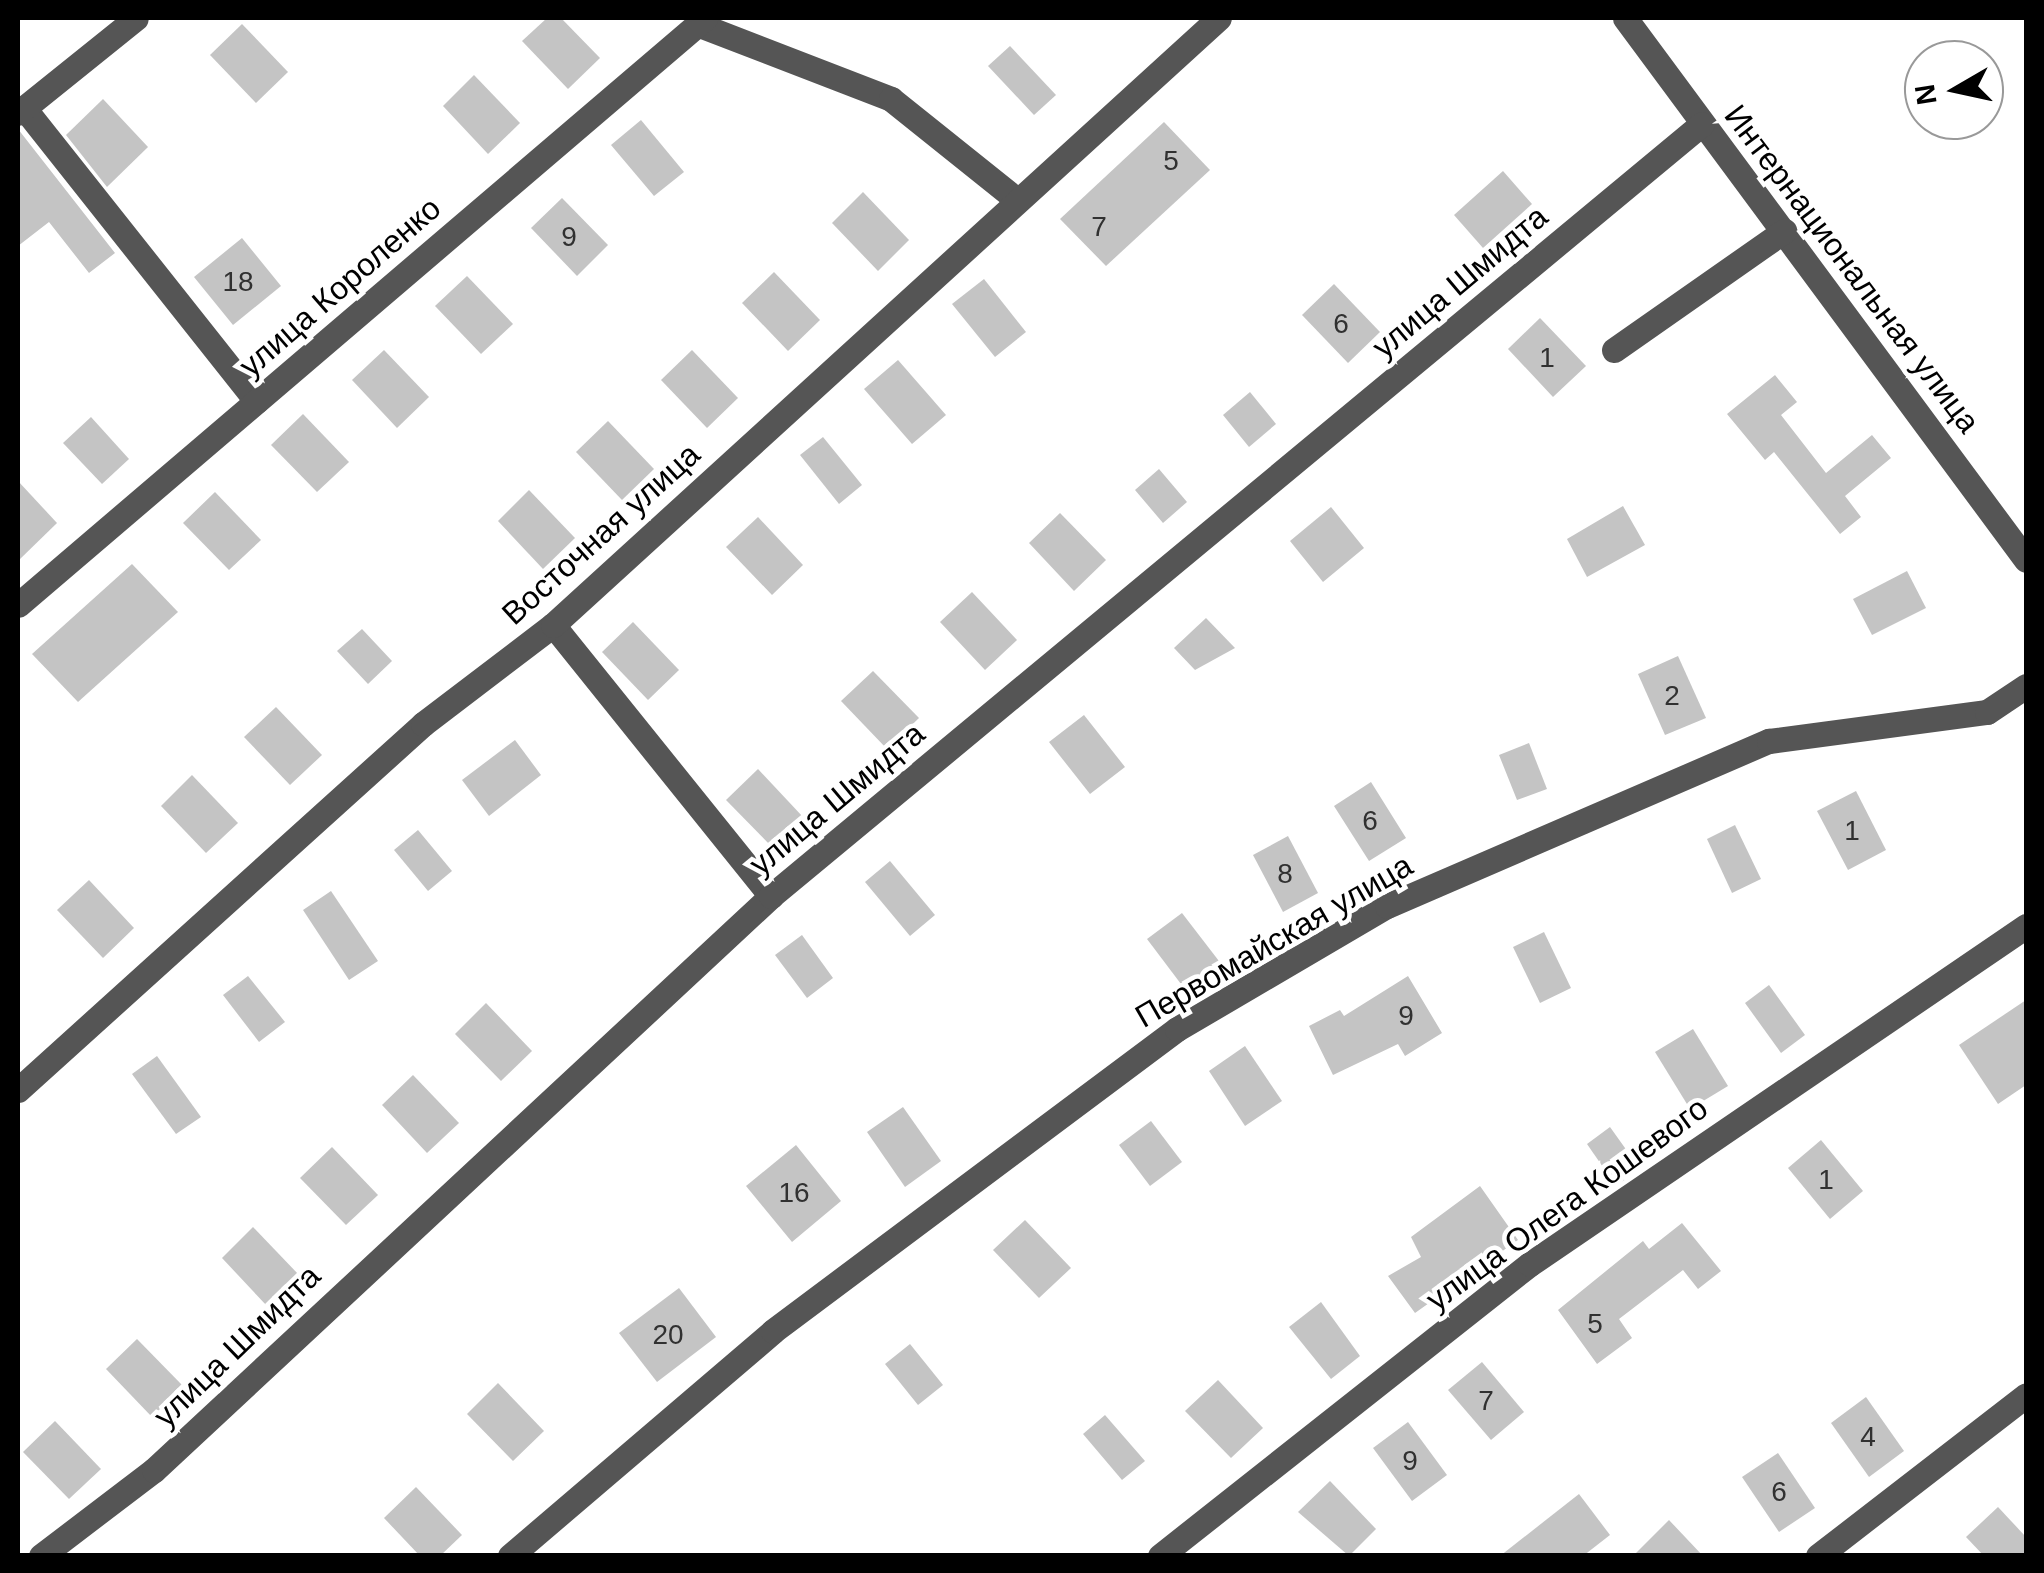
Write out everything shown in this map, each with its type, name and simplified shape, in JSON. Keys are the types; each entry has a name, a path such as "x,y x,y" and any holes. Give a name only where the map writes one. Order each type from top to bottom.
{"street":[{"path":"136,18 21,110 256,401"},
{"name":"Восточная улица","path":"18,1090 423,724 553,625 1016,198 1219,18"},
{"name":"Интернациональная улица","path":"1625,18 2026,560"},
{"path":"701,21 891,99 1016,198"},
{"name":"улица Короленко","path":"18,606 701,21"},
{"name":"улица Шмидта","path":"41,1556 154,1470 771,896 1702,124"},
{"path":"1614,350 1784,232"},
{"path":"553,625 771,896"},
{"name":"Первомайская улица","path":"510,1556 773,1331 1177,1030 1387,906 1769,741 1986,712 2026,686"},
{"name":"улица Олега Кошевого","path":"1160,1556 1530,1264 2026,926"},
{"path":"1818,1556 2026,1395"}],"building":[{"path":"547,18 561,18 600,58 568,89 522,41"},
{"path":"242,24 288,72 256,103 210,55"},
{"path":"1010,46 1056,95 1034,115 988,66"},
{"path":"474,75 520,123 488,154 443,106"},
{"path":"103,99 148,147 107,187 66,135"},
{"path":"641,120 684,172 654,196 611,145"},
{"path":"1164,122 1210,170 1106,266 1060,219"},
{"path":"18,129 115,253 89,273 49,222 18,246"},
{"path":"1503,171 1532,204 1483,248 1454,215"},
{"path":"863,192 909,240 878,271 832,223"},
{"path":"562,198 608,245 577,276 531,228"},
{"path":"242,238 281,286 233,325 194,277"},
{"path":"774,272 820,320 788,351 742,303"},
{"path":"467,276 513,324 481,354 435,306"},
{"path":"984,279 1026,332 995,357 952,304"},
{"path":"1334,284 1380,332 1348,363 1302,315"},
{"path":"1540,318 1586,366 1553,397 1508,349"},
{"path":"384,350 429,397 397,428 352,380"},
{"path":"692,350 738,398 707,428 661,380"},
{"path":"898,360 946,415 912,444 864,389"},
{"path":"1775,375 1797,402 1781,415 1826,473 1872,435 1891,458 1845,496 1861,517 1840,534 1774,452 1765,460 1727,414"},
{"path":"1250,392 1276,424 1249,447 1223,415"},
{"path":"303,414 349,462 317,492 271,445"},
{"path":"91,417 129,459 102,484 63,443"},
{"path":"608,421 654,469 622,500 576,452"},
{"path":"823,437 862,485 839,504 800,455"},
{"path":"1159,469 1187,502 1163,523 1135,490"},
{"path":"18,481 57,523 18,561"},
{"path":"529,490 575,538 543,569 498,521"},
{"path":"215,492 261,540 229,570 183,523"},
{"path":"1623,506 1645,545 1587,577 1567,539"},
{"path":"1331,507 1364,548 1323,582 1290,541"},
{"path":"1060,513 1106,560 1074,591 1029,543"},
{"path":"758,517 803,565 772,595 726,547"},
{"path":"132,564 178,612 78,702 32,654"},
{"path":"1907,571 1926,608 1872,635 1853,599"},
{"path":"972,592 1017,640 985,670 940,622"},
{"path":"1206,618 1235,648 1195,670 1174,648"},
{"path":"633,622 679,670 648,700 602,652"},
{"path":"362,629 392,661 368,684 337,651"},
{"path":"1678,656 1706,718 1665,735 1638,674"},
{"path":"873,671 919,718 887,749 841,701"},
{"path":"276,707 322,755 290,785 244,737"},
{"path":"1084,715 1125,767 1090,794 1049,742"},
{"path":"515,740 541,775 489,816 462,780"},
{"path":"1529,743 1547,789 1517,800 1499,755"},
{"path":"758,769 803,817 772,847 726,800"},
{"path":"192,775 238,823 206,853 161,806"},
{"path":"1371,782 1406,838 1369,861 1334,806"},
{"path":"1856,791 1886,850 1848,870 1817,811"},
{"path":"1735,825 1761,879 1732,893 1707,839"},
{"path":"418,830 452,871 428,891 394,850"},
{"path":"1288,836 1318,893 1283,912 1253,855"},
{"path":"890,861 935,915 910,936 865,882"},
{"path":"89,880 134,928 103,958 57,910"},
{"path":"331,891 378,961 349,980 303,910"},
{"path":"1182,913 1222,965 1187,992 1147,939"},
{"path":"1544,932 1571,988 1540,1003 1513,947"},
{"path":"802,935 833,978 807,998 775,955"},
{"path":"248,976 285,1022 259,1042 223,995"},
{"path":"1408,976 1442,1033 1405,1056 1398,1044 1333,1075 1309,1026 1340,1010 1344,1016"},
{"path":"1769,985 1805,1035 1781,1053 1745,1003"},
{"path":"2026,1000 2026,1085 1998,1104 1959,1045"},
{"path":"486,1003 532,1051 501,1081 455,1034"},
{"path":"1693,1029 1728,1086 1690,1109 1655,1052"},
{"path":"1245,1046 1282,1101 1245,1126 1209,1071"},
{"path":"157,1056 201,1117 176,1134 132,1074"},
{"path":"413,1075 459,1123 427,1153 382,1105"},
{"path":"903,1107 941,1161 905,1187 867,1132"},
{"path":"1151,1121 1182,1162 1150,1186 1119,1145"},
{"path":"1610,1127 1640,1169 1616,1186 1587,1144"},
{"path":"1821,1140 1863,1191 1830,1219 1788,1168"},
{"path":"796,1145 841,1201 792,1242 746,1186"},
{"path":"332,1147 378,1195 346,1225 300,1178"},
{"path":"1480,1186 1518,1240 1415,1313 1388,1276 1421,1257 1411,1237"},
{"path":"1025,1220 1071,1268 1039,1298 993,1250"},
{"path":"1682,1223 1721,1271 1698,1289 1683,1270 1619,1319 1632,1338 1597,1364 1558,1310 1643,1241 1649,1249"},
{"path":"253,1227 299,1275 267,1306 222,1258"},
{"path":"679,1288 716,1337 657,1382 619,1333"},
{"path":"1321,1302 1360,1356 1331,1379 1289,1327"},
{"path":"137,1339 183,1386 152,1417 106,1369"},
{"path":"910,1344 943,1385 918,1405 885,1364"},
{"path":"1482,1362 1524,1412 1491,1440 1448,1390"},
{"path":"1218,1380 1263,1428 1231,1458 1185,1411"},
{"path":"498,1383 544,1431 513,1461 467,1414"},
{"path":"1866,1397 1904,1451 1869,1477 1831,1423"},
{"path":"1105,1415 1145,1461 1122,1480 1083,1434"},
{"path":"55,1421 101,1469 69,1499 23,1452"},
{"path":"1408,1422 1447,1475 1412,1501 1373,1448"},
{"path":"1778,1453 1815,1508 1779,1532 1742,1477"},
{"path":"1330,1481 1376,1529 1349,1556 1298,1512"},
{"path":"416,1487 462,1535 440,1556 420,1556 384,1518"},
{"path":"1579,1494 1610,1535 1583,1556 1500,1556"},
{"path":"1998,1507 2026,1537 2026,1556 1984,1556 1966,1537"},
{"path":"1669,1520 1703,1556 1633,1556"}]}
